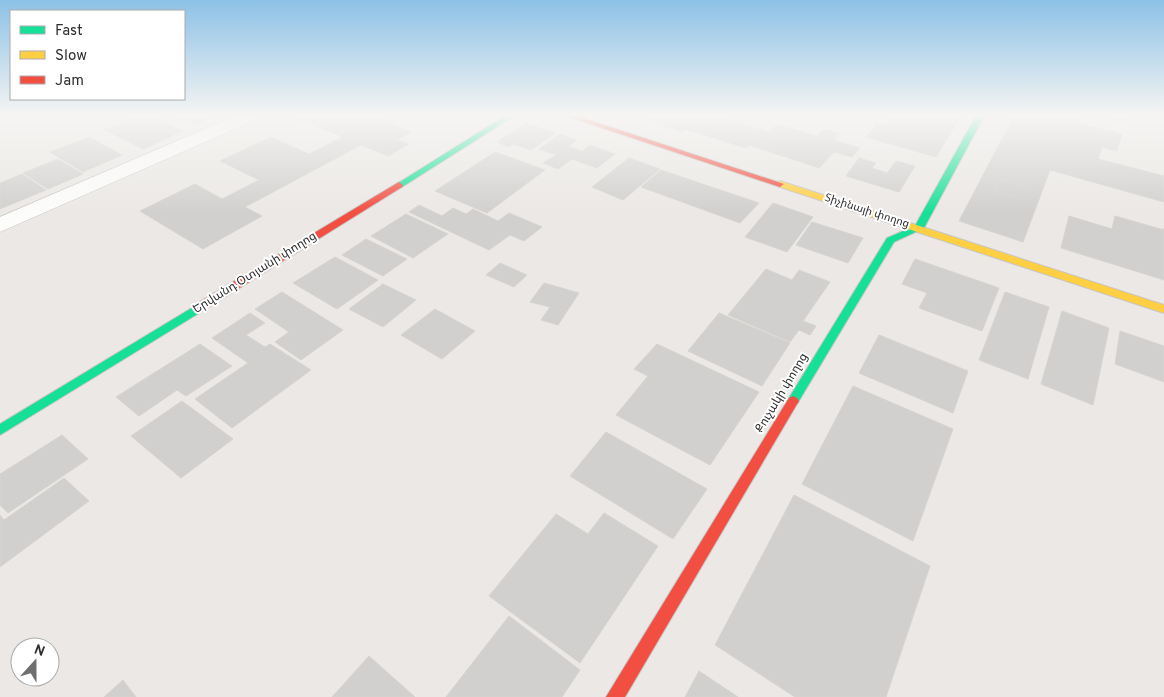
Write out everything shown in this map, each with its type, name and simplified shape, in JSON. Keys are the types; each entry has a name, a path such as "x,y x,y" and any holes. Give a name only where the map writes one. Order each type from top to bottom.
{"street":[{"path":"0,225 175,149"},
{"name":"Երվանդ Օտյանի փողոց","path":"0,430 457,149"},
{"name":"Տիչինայի փողոց","path":"671,149 1164,309"},
{"path":"919,228 962,149"},
{"name":"Քուչակի փողոց","path":"615,697 890,240 919,228"}],"building":[{"path":"59,149 110,149 122,155 83,172 50,152"},
{"path":"247,149 297,149 309,154 320,149 354,149 245,207 262,216 203,249 140,211 195,184 222,199 259,180 220,161"},
{"path":"370,149 401,149 388,156"},
{"path":"539,149 575,149 582,151 585,149 600,149 615,154 597,168 572,159 558,169 543,163 556,155"},
{"path":"760,149 860,149 852,157 834,152 819,168"},
{"path":"906,149 941,149 936,157"},
{"path":"997,149 1101,149 1098,159 1164,176 1164,202 1050,170 1023,242 959,221"},
{"path":"495,152 545,170 487,213 435,191"},
{"path":"629,158 660,169 623,200 592,187"},
{"path":"859,158 876,163 872,168 887,173 896,161 915,166 899,192 846,176"},
{"path":"58,159 83,174 48,189 23,173"},
{"path":"661,170 759,203 740,223 641,187"},
{"path":"22,174 46,190 0,209 0,183"},
{"path":"999,179 1027,187 1022,199 994,191"},
{"path":"773,203 813,217 787,252 745,237"},
{"path":"419,205 442,216 453,208 466,214 473,209 498,221 509,213 542,227 524,241 510,235 489,250 409,212"},
{"path":"406,214 448,234 413,258 371,236"},
{"path":"1069,216 1112,229 1115,216 1164,230 1164,280 1061,248"},
{"path":"812,222 863,238 848,263 796,245"},
{"path":"366,239 407,259 383,276 342,255"},
{"path":"335,257 378,280 337,309 293,283"},
{"path":"915,259 999,288 982,331 919,308 927,293 902,284"},
{"path":"500,263 527,275 514,287 486,275"},
{"path":"766,269 792,280 799,270 830,282 803,321 816,326 810,335 799,330 790,342 728,315"},
{"path":"544,283 579,293 558,325 541,320 550,307 530,302"},
{"path":"383,284 416,300 383,327 349,309"},
{"path":"282,292 343,330 301,360 275,342 289,332 255,309"},
{"path":"1005,292 1049,307 1028,379 979,360"},
{"path":"435,309 475,331 442,359 401,335"},
{"path":"1062,311 1109,328 1093,405 1041,384"},
{"path":"250,313 265,323 246,335 265,347 270,344 311,370 232,428 195,399 248,363 212,338"},
{"path":"719,313 790,343 762,386 688,351"},
{"path":"1120,331 1164,346 1164,382 1115,364"},
{"path":"879,335 968,371 953,413 859,373"},
{"path":"200,344 232,366 186,396 177,390 139,416 116,397"},
{"path":"657,344 759,392 710,465 616,415 648,376 634,369"},
{"path":"853,386 953,429 913,541 802,484"},
{"path":"182,401 233,439 181,478 131,436"},
{"path":"606,432 707,489 673,539 570,476"},
{"path":"62,435 88,459 8,513 0,505 0,474"},
{"path":"64,478 89,501 0,567 0,515 4,520"},
{"path":"794,495 930,566 886,697 795,697 715,645"},
{"path":"604,513 658,546 580,663 489,596 556,514 588,534"},
{"path":"509,616 580,670 562,697 446,697"},
{"path":"369,656 415,697 332,697"},
{"path":"699,671 738,697 685,697"},
{"path":"123,680 136,697 104,697"}],"traffic: fast":[{"path":"399,185 458,149"},
{"path":"793,401 890,240 919,228 962,149"},
{"path":"0,430 200,307"}],"traffic: slow":[{"path":"780,184 1164,309"}],"traffic: jam":[{"path":"670,149 780,184"},
{"path":"200,307 399,185"},
{"path":"615,697 793,401"}]}
